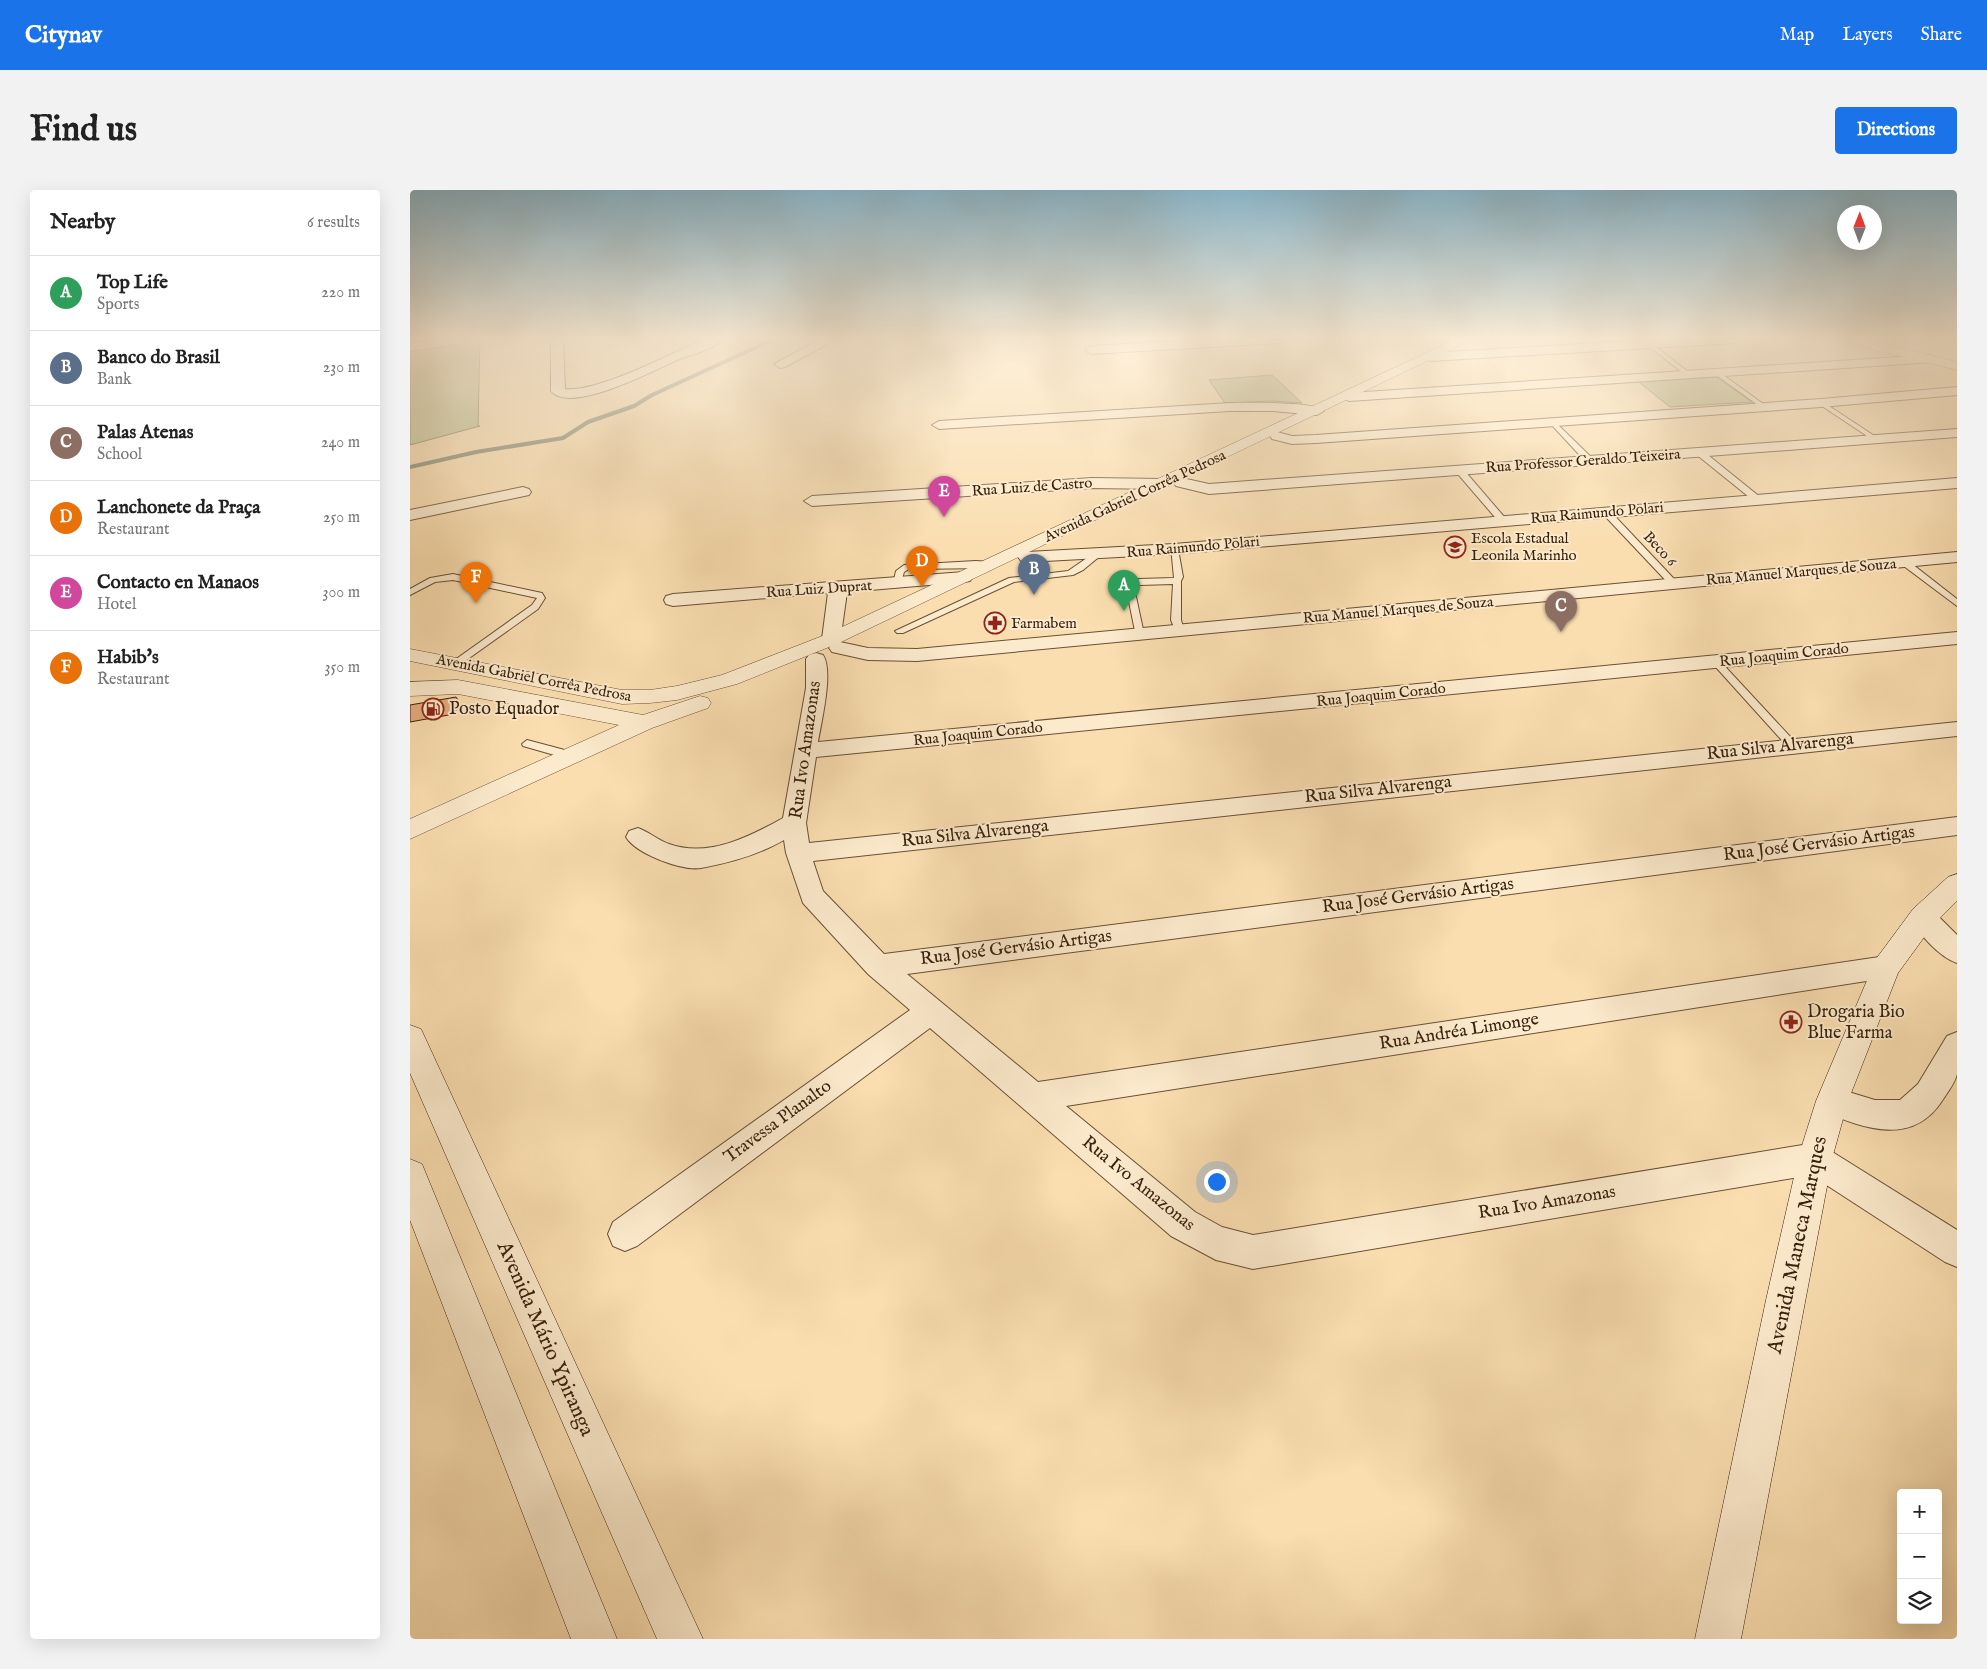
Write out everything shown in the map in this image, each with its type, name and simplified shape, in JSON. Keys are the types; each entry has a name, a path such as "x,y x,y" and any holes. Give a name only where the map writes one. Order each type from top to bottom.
{"street":[{"path":"939,425 1230,408 1274,407 1317,410"},
{"name":"Avenida Gabriel Corrêa Pedrosa","path":"410,830 644,723 816,659 836,644 964,577 1326,407"},
{"path":"1285,438 1769,407"},
{"name":"Avenida Gabriel Corrêa Pedrosa","path":"410,655 622,697 650,698 678,694 729,680 836,644 1027,558 1182,483 1285,438 1317,410"},
{"name":"Rua Professor Geraldo Teixeira","path":"1182,483 1209,489 1957,433"},
{"name":"Rua Luiz de Castro","path":"812,501 1092,483 1163,484"},
{"name":"Rua Raimundo Polari","path":"1027,558 1174,549 1957,483"},
{"path":"410,515 523,492"},
{"name":"Rua Manuel Marques de Souza","path":"836,644 858,654 894,656 1957,557"},
{"name":"Rua Luiz Duprat","path":"673,600 897,584 964,577"},
{"path":"836,644 838,588"},
{"name":"Rua Joaquim Corado","path":"805,751 1957,638"},
{"name":"Rua Ivo Amazonas","path":"816,659 816,688 794,823 798,853 812,896 878,966 1183,1224 1216,1243 1253,1252 1815,1159"},
{"name":"Avenida Gabriel Corrêa Pedrosa","path":"410,689 458,687 644,723"},
{"name":"Rua Silva Alvarenga","path":"798,853 1792,745 1957,729"},
{"path":"638,837 662,852 699,859 757,844 794,823"},
{"name":"Rua José Gervásio Artigas","path":"878,966 1957,826"},
{"name":"Avenida Maneca Marques","path":"1718,1639 1785,1300 1815,1159 1832,1101 1886,967 1923,917 1957,884"},
{"path":"1923,917 1957,952"},
{"name":"Rua Andréa Limonge","path":"1032,1097 1886,967"},
{"name":"Travessa Planalto","path":"624,1234 931,1010"},
{"name":"Avenida Mário Ypiranga","path":"410,1038 680,1639"},
{"path":"1832,1101 1881,1116 1908,1113 1924,1103 1957,1045"},
{"path":"1815,1159 1957,1250"},
{"path":"410,1176 594,1639"}],"lane":[{"path":"1826,407 1875,439"},
{"path":"1551,421 1589,460"},
{"path":"1700,453 1757,499"},
{"path":"1460,470 1503,521"},
{"name":"Beco 6","path":"1606,512 1674,584"},
{"path":"1174,549 1179,577 1177,582 1176,620 1179,630"},
{"path":"900,631 1012,580 1070,573 1098,554"},
{"path":"1904,562 1957,603"},
{"path":"897,584 900,571 907,568 976,564 991,565"},
{"path":"410,592 433,580 453,577 539,595 542,598 535,607 455,664"},
{"path":"1139,634 1131,592 1133,584 1177,582"},
{"path":"1716,662 1792,745"},
{"path":"527,744 572,756"}],"green space":[{"path":"410,407 478,407 478,426 480,426 410,445"}],"building":[{"name":"Posto Equador","path":"456,697 460,703 454,714 410,722 410,705"}],"waterway":[{"path":"410,467 476,452 563,438 588,422 632,407"}],"place":[{"name":"Contacto en Manaos","path":"944,517"},
{"name":"Escola Estadual Leonila Marinho","path":"1455,547"},
{"name":"Lanchonete da Praça","path":"922,587"},
{"name":"Banco do Brasil","path":"1034,595"},
{"name":"Habib's","path":"476,603"},
{"name":"Top Life","path":"1124,611"},
{"name":"Farmabem","path":"995,623"},
{"name":"Palas Atenas","path":"1561,632"},
{"name":"Posto Equador","path":"433,709"},
{"name":"Drogaria Bio Blue Farma","path":"1791,1022"}]}
